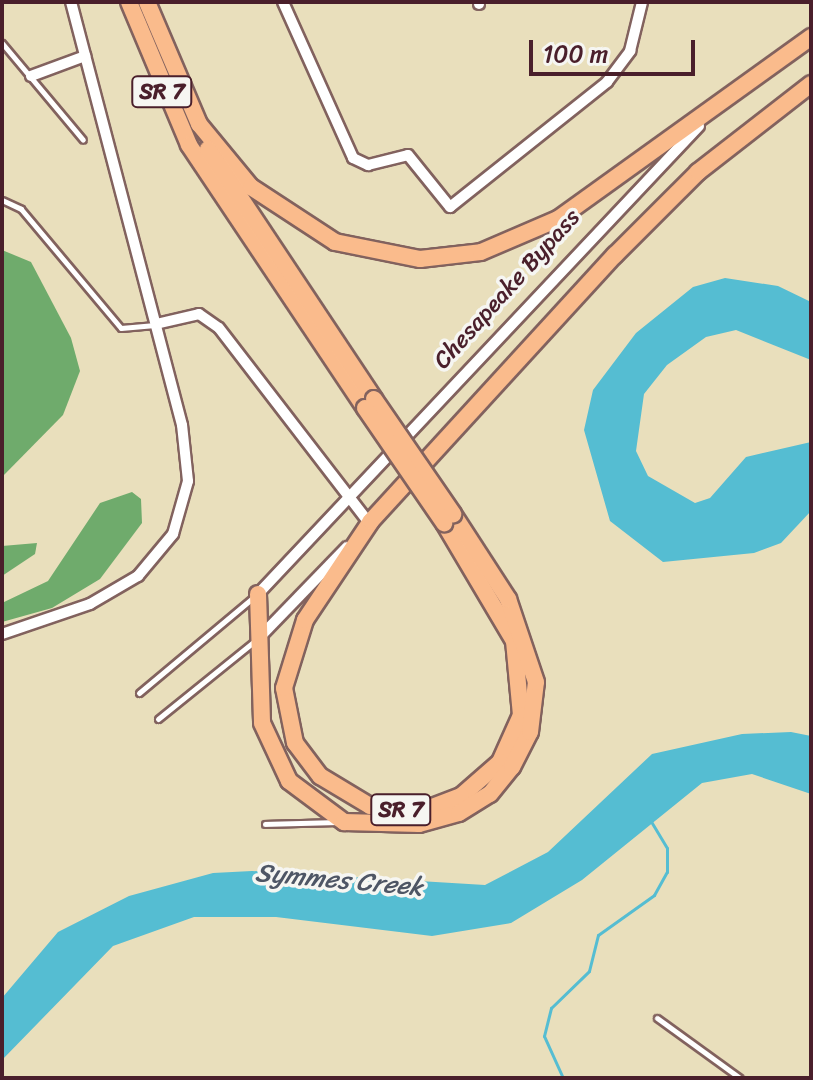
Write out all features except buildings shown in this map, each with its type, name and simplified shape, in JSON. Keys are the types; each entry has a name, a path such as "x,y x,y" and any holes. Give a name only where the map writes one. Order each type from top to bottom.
{"main road":[{"name":"SR 7","path":"129,2 189,145 369,404 448,519 508,626 523,700 516,732 490,773 444,804 406,810 352,799 320,776 295,743 285,705 296,638 371,521 657,211 733,141 810,85"},
{"name":"SR 7","path":"147,2 199,124 244,181 299,224 355,249 420,259 481,252 537,231 724,102"},
{"name":"Chesapeake Bypass","path":"724,102 776,60 811,37"},
{"path":"199,124 235,197 369,404"},
{"path":"258,594 260,708 272,753 289,781 344,822 419,824 459,813 503,780 530,732 537,697 528,642 448,519"}],"street":[{"path":"2,634 123,587 173,534 188,462 156,324 71,2"},
{"path":"283,2 353,158 368,165 408,155 450,207 607,82 630,51 642,2"},
{"path":"31,76 85,56"},
{"name":"Chesapeake Bypass","path":"258,594 592,232 724,102"},
{"path":"156,324 199,314 219,328 348,499 371,521 260,637"}],"lane":[{"path":"2,43 83,140"},
{"path":"2,200 21,209 121,328 156,324"},
{"path":"139,693 258,594"},
{"path":"158,719 260,637"},
{"path":"265,824 344,822"},
{"path":"657,1018 740,1078"}],"green space":[{"path":"2,250 31,262 71,338 80,371 63,415 2,477"},
{"path":"132,492 141,499 142,523 100,579 52,608 2,622 2,603 48,581 100,503"},
{"path":"37,543 35,554 2,576 2,546"}],"water":[{"path":"725,278 778,286 811,302 811,360 736,330 706,337 667,365 644,394 636,451 648,476 695,503 710,498 746,457 811,442 811,511 781,543 754,553 663,562 610,521 584,430 593,390 636,333 693,287"},
{"name":"Symmes Creek","path":"791,732 811,736 811,794 752,774 702,783 582,880 511,923 432,936 276,917 194,917 113,946 2,1060 2,998 58,932 129,896 213,873 252,871 485,885 548,852 652,754 742,734"}],"waterway":[{"path":"563,1078 544,1036 551,1008 589,971 598,935 654,895 667,872 667,848 650,820"}]}
